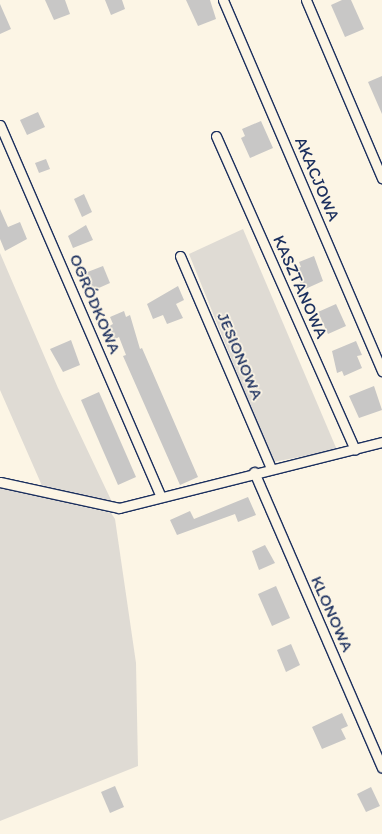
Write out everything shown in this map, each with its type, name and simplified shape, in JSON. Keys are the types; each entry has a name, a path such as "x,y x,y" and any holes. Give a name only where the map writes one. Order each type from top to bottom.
{"street":[{"name":"AKACJOWA","path":"223,0 382,370"},
{"path":"306,0 382,178"},
{"name":"OGRÓDKOWA","path":"0,125 161,497"},
{"name":"KASZTANOWA","path":"216,136 355,450"},
{"name":"JESIONOWA","path":"180,256 271,468"},
{"path":"0,482 119,508 254,472 355,450 382,442"},
{"name":"KLONOWA","path":"254,472 382,768"}],"shaded area":[{"path":"243,229 337,450 273,462 189,254"},
{"path":"0,253 58,388 112,502 43,488 0,390"},
{"path":"0,487 111,513 115,519 136,663 138,766 0,821"}],"building":[{"path":"45,0 65,0 70,14 54,20"},
{"path":"105,0 122,0 125,9 111,15"},
{"path":"186,0 210,0 216,19 198,26"},
{"path":"342,0 351,0 364,29 345,37 331,5"},
{"path":"0,4 11,29 0,34"},
{"path":"382,76 382,114 368,82"},
{"path":"38,112 45,127 27,135 20,120"},
{"path":"261,121 273,148 250,158 241,138 245,136 242,129"},
{"path":"46,159 50,169 39,173 35,163"},
{"path":"84,194 92,212 82,217 74,199"},
{"path":"0,209 8,227 20,222 27,239 5,251 0,239"},
{"path":"86,225 93,240 73,248 68,236"},
{"path":"314,256 323,281 303,290 295,269 301,267 299,262"},
{"path":"103,266 110,283 92,291 85,273"},
{"path":"178,286 184,300 176,304 183,318 167,324 163,315 153,319 147,304"},
{"path":"336,304 346,326 328,334 318,312"},
{"path":"124,311 126,317 130,315 140,349 142,348 198,477 180,485 123,356 126,355 119,337 113,340 107,327 113,324 110,317"},
{"path":"71,340 80,365 63,372 50,349"},
{"path":"356,341 362,355 357,356 362,368 344,376 342,371 337,373 332,351"},
{"path":"374,386 382,410 359,418 349,396"},
{"path":"99,392 136,477 118,485 81,400"},
{"path":"248,497 256,515 238,522 235,514 177,535 170,520 190,511 194,519"},
{"path":"265,545 275,563 259,570 252,551"},
{"path":"276,586 290,618 272,626 258,594"},
{"path":"291,644 300,665 286,672 277,650"},
{"path":"342,713 348,726 341,729 346,739 322,749 312,727"},
{"path":"115,786 124,807 110,813 101,792"},
{"path":"371,787 380,806 366,812 357,794"}]}
